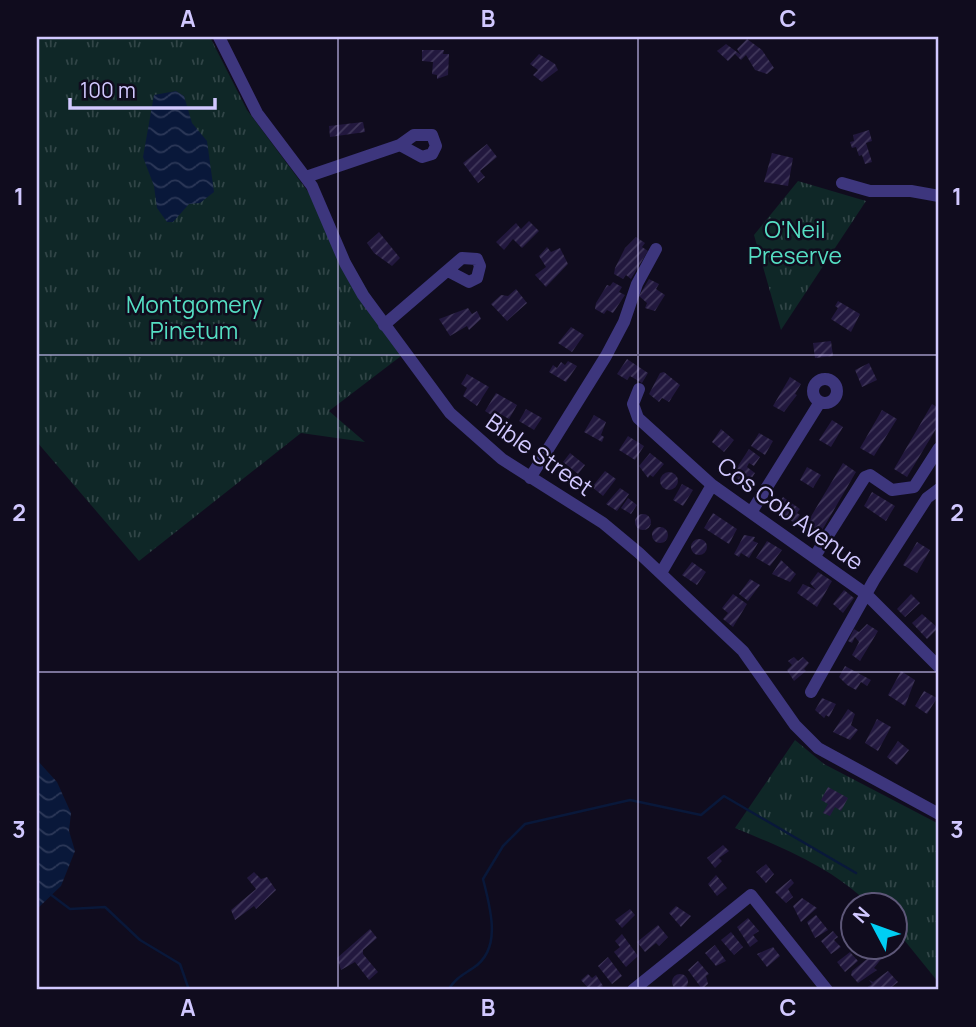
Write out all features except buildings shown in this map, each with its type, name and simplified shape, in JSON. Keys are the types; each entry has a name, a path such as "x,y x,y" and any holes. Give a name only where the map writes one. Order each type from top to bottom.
{"street":[{"name":"Bible Street","path":"219,37 257,113 306,177 325,212 348,269 384,325 450,413 489,449 603,523 661,573 750,659 810,742 845,765 939,814"},
{"path":"306,177 400,145"},
{"path":"842,183 870,191 911,191 939,196"},
{"path":"530,478 606,356 624,322 637,284 656,249"},
{"path":"384,325 439,275 448,271"},
{"name":"Cos Cob Avenue","path":"639,389 633,404 638,418 712,485 866,594 939,667"},
{"path":"752,511 820,402"},
{"path":"815,556 865,477 870,475 892,490 914,487 939,448"},
{"path":"661,573 712,485"},
{"path":"811,692 866,594 927,498 939,489"},
{"path":"633,990 751,895 827,990"}],"green space":[{"name":"Montgomery Pinetum","path":"37,37 210,37 247,110 309,193 405,353 329,411 365,442 301,433 139,561 37,442"},
{"name":"O'Neil Preserve","path":"798,181 866,201 781,330 754,235"},
{"path":"795,740 824,764 939,824 939,983 909,946 909,890 853,890 823,869 735,828"}],"water":[{"path":"176,91 184,96 192,123 207,141 214,192 200,203 189,204 173,222 167,222 157,208 154,186 143,157 154,95"},
{"path":"37,760 57,782 71,813 69,831 75,851 61,886 37,909"}],"waterway":[{"path":"448,990 457,979 482,960 488,950 492,927 483,879 503,846 525,824 630,800 701,815 724,796 856,873"},
{"path":"50,894 70,909 105,907 140,940 180,964 189,990"}]}
